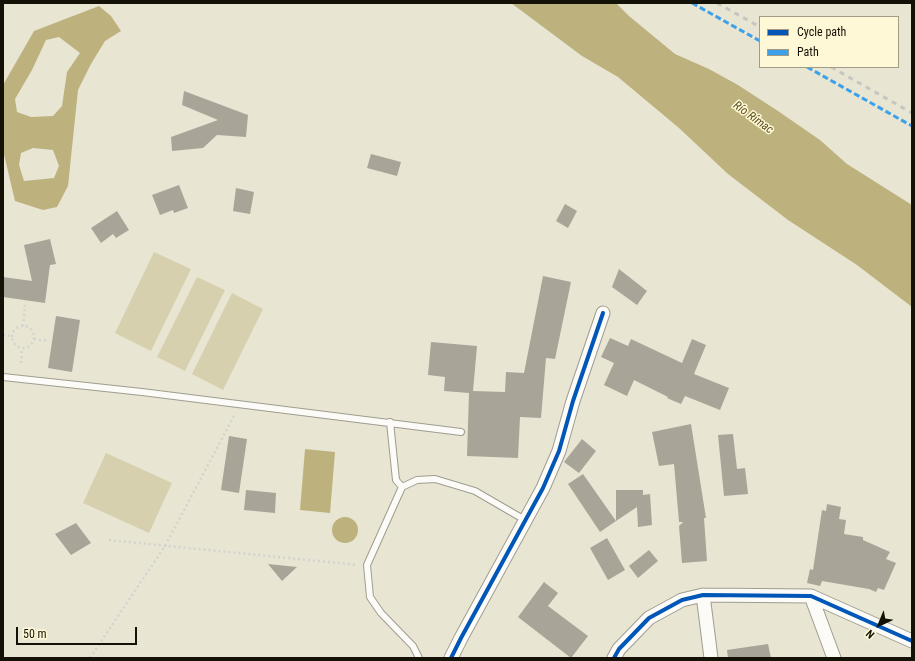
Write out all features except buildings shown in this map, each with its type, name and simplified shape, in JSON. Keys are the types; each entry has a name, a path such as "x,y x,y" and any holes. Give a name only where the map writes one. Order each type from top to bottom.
{"street":[{"path":"451,658 543,488 558,451 573,401 603,313"},
{"path":"703,595 711,658"},
{"path":"614,658 619,649 649,618 682,600 703,595 810,596 912,641"},
{"path":"810,596 834,658"}],"lane":[{"path":"3,377 142,392 461,432"},
{"path":"390,422 396,480 402,487"},
{"path":"419,658 413,646 381,613 370,597 367,565 402,487 417,480 435,479 475,491 525,520"}],"path":[{"path":"23,326 25,305"},
{"path":"23,326 32,330 34,339 28,348 22,349 16,347 12,342 11,336 15,328 23,326"},
{"path":"3,335 11,336"},
{"path":"34,339 49,341"},
{"path":"21,364 22,349"},
{"path":"90,658 165,546 239,405"},
{"path":"109,540 367,565"}],"shaded area":[{"path":"154,252 191,269 151,351 115,333"},
{"path":"197,277 225,290 185,371 157,357"},
{"path":"232,293 263,309 223,390 192,374"},
{"path":"106,453 172,483 149,533 83,503"}],"water":[{"name":"Río Rímac","path":"511,3 616,3 629,16 675,54 709,69 738,85 820,140 847,164 912,205 912,307 857,265 788,220 728,174 679,128 618,77 582,56"},
{"path":"99,6 111,16 121,31 105,41 78,90 68,186 57,207 43,210 15,201 3,150 3,85 34,31","holes":["59,37 80,53 67,72 62,106 53,116 31,117 17,112 15,99 32,70 46,40","33,148 53,150 59,166 54,178 24,181 19,165 21,153"]},
{"path":"305,449 335,452 330,513 300,510"},
{"path":"345,517 354,521 358,530 354,539 345,543 336,539 332,530 336,521"}],"railway":[{"path":"717,3 759,26"},
{"path":"833,68 912,113"}],"marked path":[{"path":"692,3 759,40"},
{"path":"809,68 912,126"}],"cycle path":[{"path":"451,658 543,488 559,451 573,401 603,313"},
{"path":"614,658 619,649 649,618 682,600 703,595 811,596 912,641"}]}
